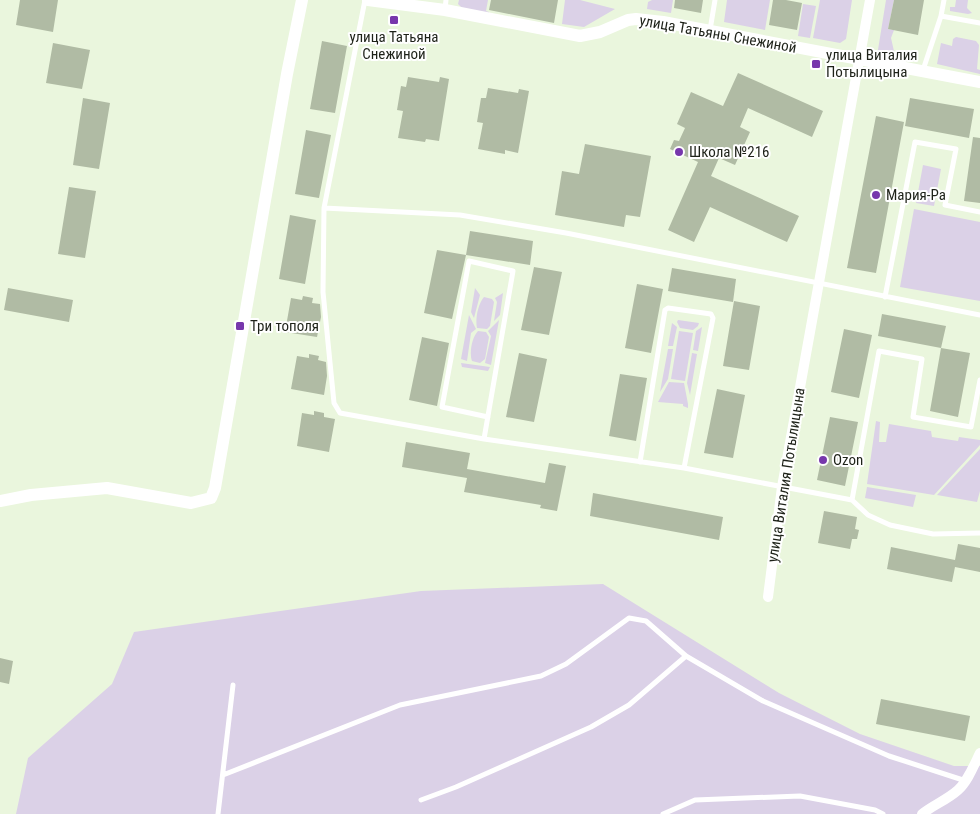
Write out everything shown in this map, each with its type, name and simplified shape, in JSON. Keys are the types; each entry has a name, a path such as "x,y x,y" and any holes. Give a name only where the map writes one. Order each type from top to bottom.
{"street":[{"path":"0,501 31,495 107,488 191,503 211,498 215,488 285,84 302,0"},
{"name":"улица Татьяны Снежиной","path":"367,0 445,5 580,36 600,32 628,20 663,22 980,82"},
{"name":"улица Виталия Потылицына","path":"768,597 782,487 870,0"},
{"path":"922,814 957,791 966,781 980,753"}],"lane":[{"path":"367,0 324,208 323,292 334,403 340,412 484,440 684,468 852,500 868,515 890,525 933,534 980,533"},
{"path":"710,31 715,0"},
{"path":"923,70 941,16 944,0"},
{"path":"941,16 980,23"},
{"path":"885,297 915,142 956,149 945,205 980,212"},
{"path":"324,208 460,215 566,233 980,315"},
{"path":"484,440 513,271 469,262 442,407 488,416"},
{"path":"640,462 665,310 668,308 712,315 713,318 684,468"},
{"path":"852,500 879,351 922,359 913,417 971,427 980,380"},
{"path":"222,775 400,705 541,676 566,664 629,618 646,621 686,656 764,701 889,756 966,781"},
{"path":"421,800 590,727 628,705 686,656"},
{"path":"218,814 233,685"},
{"path":"663,814 694,800 800,796 875,810 883,814"}],"shaded area":[{"path":"459,0 488,0 486,11 489,12 489,15 462,8 458,4"},
{"path":"565,0 580,0 615,9 584,27 562,24"},
{"path":"652,0 673,0 671,13 647,9 648,2"},
{"path":"727,0 770,0 765,30 724,22"},
{"path":"820,0 852,0 846,39 840,43 813,38"},
{"path":"886,0 894,0 888,29 894,30 891,38 896,60 877,56"},
{"path":"956,0 968,0 967,8 972,13 950,11 950,7 955,7"},
{"path":"803,4 816,6 810,38 798,36"},
{"path":"956,37 976,41 979,45 977,69 980,70 980,74 937,64 941,43 952,46 953,39"},
{"path":"923,165 941,169 934,206 916,203"},
{"path":"914,209 980,222 980,301 900,287"},
{"path":"475,288 480,295 474,318 471,312"},
{"path":"503,293 500,315 494,321 497,302 495,298"},
{"path":"484,297 492,299 494,302 490,326 487,329 477,328 476,324 479,308"},
{"path":"469,315 476,329 471,333 467,361 461,359"},
{"path":"499,320 491,365 485,363 491,336 488,331"},
{"path":"678,320 699,323 693,330 680,328"},
{"path":"672,323 677,327 673,346 668,346"},
{"path":"702,327 698,351 693,350 696,331"},
{"path":"478,331 486,332 489,337 485,359 480,363 472,361 471,354 473,341"},
{"path":"679,331 693,333 685,381 671,379"},
{"path":"668,349 673,349 668,379 660,392"},
{"path":"692,353 697,354 690,395 687,383"},
{"path":"461,363 490,367 488,371 462,367"},
{"path":"669,382 684,383 688,408 683,406 683,404 658,402"},
{"path":"876,421 880,422 879,442 886,442 889,424 931,431 932,437 958,441 959,437 980,440 980,445 934,495 867,484"},
{"path":"980,449 980,491 977,502 937,495"},
{"path":"867,487 916,495 913,507 865,498"},
{"path":"603,584 779,693 860,734 954,766 980,766 980,814 16,814 28,758 112,684 134,632 421,591"}],"building":[{"path":"20,0 58,0 53,32 16,25"},
{"path":"491,0 558,0 554,23 489,10"},
{"path":"675,0 703,0 701,13 674,8"},
{"path":"773,0 802,3 797,30 769,25"},
{"path":"894,0 924,0 918,35 888,29"},
{"path":"322,41 347,46 335,113 310,109"},
{"path":"53,43 90,50 82,89 46,83"},
{"path":"738,73 823,111 812,137 748,108 740,127 750,132 735,165 719,158 711,176 799,216 787,242 710,207 694,242 668,230 698,162 670,149 674,140 679,141 685,128 677,124 691,92 723,106"},
{"path":"408,77 439,82 440,77 449,79 439,141 426,139 425,142 398,138 403,111 397,110 401,86 406,87"},
{"path":"488,88 518,93 519,89 529,91 518,153 505,150 505,154 478,149 483,123 477,122 481,98 486,98"},
{"path":"83,98 110,103 99,169 73,165"},
{"path":"910,98 974,109 969,138 905,126"},
{"path":"876,116 904,122 876,273 847,268"},
{"path":"306,130 331,135 319,198 295,194"},
{"path":"973,137 980,138 980,203 964,201"},
{"path":"585,144 651,156 640,217 626,215 624,227 555,215 562,171 579,174"},
{"path":"69,187 96,191 85,258 58,254"},
{"path":"290,215 316,220 305,284 279,279"},
{"path":"470,231 533,241 530,265 466,255"},
{"path":"437,250 466,255 452,319 424,313"},
{"path":"534,267 562,272 549,335 521,330"},
{"path":"672,268 736,279 733,302 668,291"},
{"path":"637,284 663,289 651,353 625,348"},
{"path":"8,288 73,300 69,322 4,310"},
{"path":"303,296 313,298 312,303 320,304 321,317 317,337 285,332 291,298 302,300"},
{"path":"734,301 760,306 749,370 723,366"},
{"path":"882,314 946,326 941,348 878,336"},
{"path":"844,329 872,335 859,398 831,392"},
{"path":"422,337 449,343 437,406 409,400"},
{"path":"941,348 970,353 958,417 930,411"},
{"path":"519,353 547,359 534,422 506,417"},
{"path":"309,354 319,356 318,360 326,362 327,376 324,395 291,389 297,356 309,358"},
{"path":"620,374 647,378 636,441 609,436"},
{"path":"717,389 745,395 733,458 704,453"},
{"path":"314,411 324,413 324,417 335,419 329,452 297,446 302,413 314,415"},
{"path":"830,417 858,422 845,486 817,480"},
{"path":"406,442 470,453 467,469 545,483 549,463 566,466 557,511 540,508 541,505 464,492 467,478 402,467"},
{"path":"593,493 723,517 719,540 590,516"},
{"path":"824,511 857,517 855,529 859,530 857,539 852,539 850,549 818,543"},
{"path":"958,544 980,548 980,572 955,567 952,582 887,569 891,547 955,560"},
{"path":"0,658 13,661 9,684 0,682"},
{"path":"881,699 970,716 965,741 876,724"}],"place":[{"name":"улица Татьяна Снежиной","path":"394,20"},
{"name":"улица Виталия Потылицына","path":"816,64"},
{"name":"Школа №216","path":"679,152"},
{"name":"Мария-Ра","path":"876,195"},
{"name":"Три тополя","path":"240,326"},
{"name":"Ozon","path":"823,460"}]}
